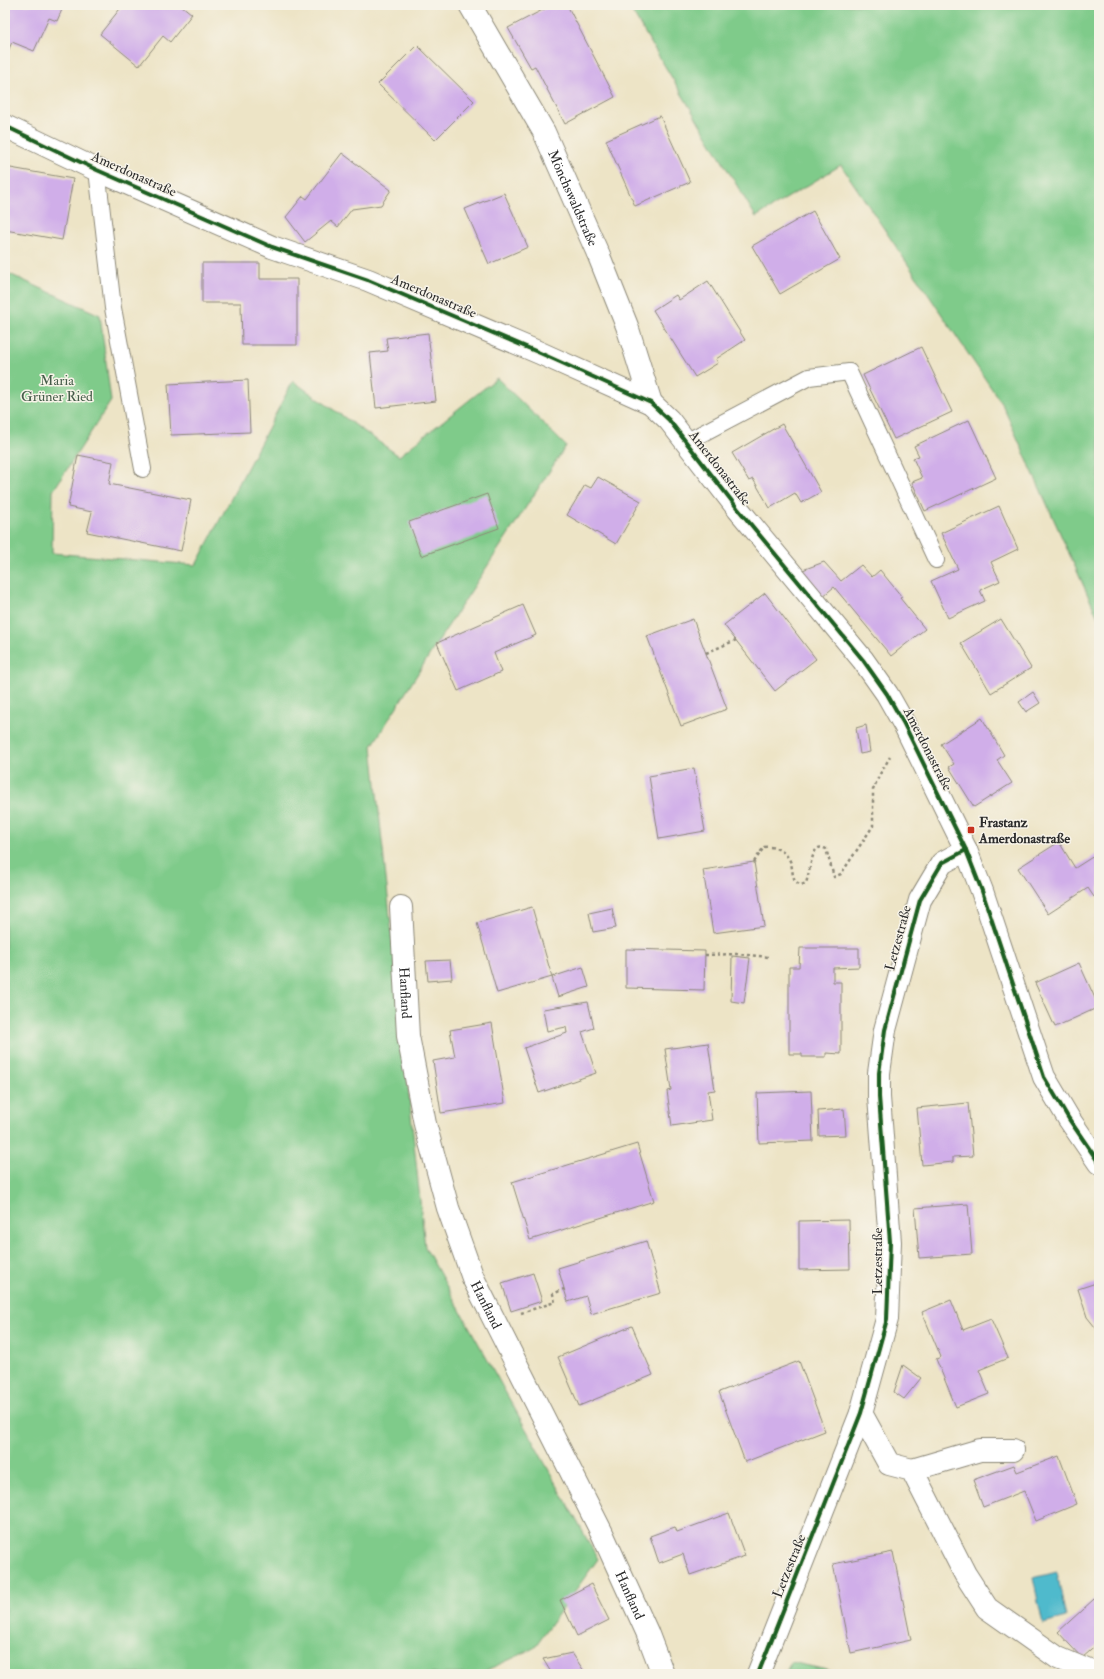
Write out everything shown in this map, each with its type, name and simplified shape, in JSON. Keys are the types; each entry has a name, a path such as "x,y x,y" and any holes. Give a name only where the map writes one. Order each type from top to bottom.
{"street":[{"name":"Mönchswaldstraße","path":"470,5 544,132 627,326 651,403"},
{"name":"Amerdonastraße","path":"5,126 97,170 265,244 368,280 540,353 651,403 668,420 863,660 904,724 966,850 982,891 1044,1077 1069,1120 1099,1163"},
{"name":"Letzestraße","path":"758,1674 861,1413 887,1319 890,1242 879,1096 879,1073 885,1030 920,900 942,863 966,850"},
{"name":"Hanfland","path":"401,907 408,1036 425,1124 448,1208 473,1278 602,1533 647,1632 663,1674"},
{"path":"861,1413 889,1464 912,1470 980,1450 1013,1450"},
{"path":"912,1470 965,1574 987,1608 1058,1658 1096,1674"}],"lane":[{"path":"97,170 113,308 143,469"},
{"path":"686,442 809,377 849,372 936,560"}],"path":[{"path":"706,653 736,640"},
{"path":"754,862 764,848 772,846 781,850 790,860 794,879 801,885 806,883 814,853 821,847 826,849 834,877 841,874 873,826 873,790 890,756 889,750"},
{"path":"705,955 737,954 769,957"},
{"path":"517,1315 555,1302 553,1294 564,1289"}],"green space":[{"path":"628,5 1099,5 1099,620 1002,404 841,165 756,217"},
{"name":"Maria Grüner Ried","path":"5,272 100,315 111,401 53,491 52,553 196,565 293,381 399,456 497,378 566,446 437,643 372,746 425,1247 598,1559 533,1649 478,1674 5,1674"},
{"path":"791,1662 845,1674 785,1674"}],"water":[{"path":"1057,1572 1066,1618 1043,1624 1033,1578"}],"building":[{"path":"5,5 64,5 57,21 49,18 34,51 12,42 5,58"},
{"path":"123,5 181,5 192,14 170,42 163,36 139,66 100,34"},
{"path":"552,5 567,5 615,97 565,124 535,66 531,68 508,28"},
{"path":"417,45 474,101 435,140 378,84"},
{"path":"660,116 690,182 635,206 606,140"},
{"path":"342,153 391,190 381,205 352,209 338,227 331,221 305,242 286,217 303,196 307,199"},
{"path":"5,167 73,179 62,240 5,230"},
{"path":"504,193 528,247 489,264 465,209"},
{"path":"813,211 840,259 780,294 752,246"},
{"path":"202,263 260,263 260,279 297,279 297,345 242,345 241,303 202,303"},
{"path":"708,281 745,340 716,359 718,363 695,377 653,310 676,295 679,300"},
{"path":"428,333 436,401 376,408 370,353 388,351 386,338"},
{"path":"921,347 952,412 894,439 863,375"},
{"path":"248,380 250,432 171,435 168,384"},
{"path":"969,420 996,478 925,511 912,482 922,478 913,458 919,456 914,446"},
{"path":"782,424 821,492 801,503 795,493 770,508 753,479 749,481 732,453"},
{"path":"78,455 113,462 109,484 191,500 181,551 87,532 92,512 68,507"},
{"path":"598,477 641,501 616,544 567,515 585,485 591,488"},
{"path":"487,494 499,528 421,556 409,522"},
{"path":"999,506 1018,549 991,562 1000,581 980,590 985,601 948,618 931,581 958,569 941,533"},
{"path":"824,562 841,581 861,565 872,577 880,570 925,629 891,656 834,587 822,597 800,571"},
{"path":"765,593 816,659 775,691 724,625"},
{"path":"523,605 536,635 494,653 501,672 458,691 437,643"},
{"path":"693,619 727,709 681,726 647,636"},
{"path":"1001,619 1031,668 991,693 961,643"},
{"path":"1033,692 1040,703 1026,712 1019,702"},
{"path":"982,718 1004,755 997,760 1012,783 974,807 949,767 954,764 941,744"},
{"path":"866,725 870,752 860,754 856,728"},
{"path":"694,768 705,831 659,839 649,776"},
{"path":"1059,842 1075,868 1097,854 1099,856 1099,894 1094,897 1088,888 1048,914 1018,868"},
{"path":"754,862 764,926 713,933 703,870"},
{"path":"532,907 552,977 497,993 477,923"},
{"path":"612,908 616,928 593,932 589,913"},
{"path":"800,948 859,948 859,967 833,968 833,982 841,982 841,1054 826,1053 826,1057 802,1057 802,1054 789,1054 789,967 799,967"},
{"path":"626,949 705,951 704,990 626,988"},
{"path":"732,956 750,958 744,1003 731,1001"},
{"path":"450,960 452,979 428,981 426,961"},
{"path":"1079,963 1099,1007 1055,1027 1035,983"},
{"path":"583,967 589,987 558,997 552,977"},
{"path":"588,1002 594,1028 582,1032 596,1073 539,1093 524,1048 567,1033 566,1027 547,1031 543,1009"},
{"path":"492,1023 505,1103 441,1113 433,1061 455,1057 450,1030"},
{"path":"708,1043 715,1090 708,1091 712,1120 672,1126 667,1091 671,1090 665,1049"},
{"path":"811,1091 813,1141 759,1143 757,1093"},
{"path":"968,1103 973,1156 953,1157 953,1162 922,1165 917,1108"},
{"path":"844,1109 846,1135 819,1136 818,1111"},
{"path":"637,1144 654,1201 530,1240 512,1182"},
{"path":"968,1204 972,1254 919,1258 915,1208"},
{"path":"849,1220 850,1269 799,1270 799,1221"},
{"path":"646,1241 661,1293 591,1314 586,1296 568,1302 558,1268"},
{"path":"533,1273 542,1301 511,1311 502,1283"},
{"path":"1099,1282 1099,1332 1087,1317 1078,1289"},
{"path":"951,1300 963,1330 991,1319 1008,1358 979,1370 989,1394 956,1407 936,1359 941,1357 922,1312"},
{"path":"632,1326 653,1375 579,1406 558,1357"},
{"path":"799,1361 825,1431 745,1462 719,1392"},
{"path":"903,1365 921,1378 904,1399 894,1392"},
{"path":"1059,1456 1077,1504 1036,1521 1024,1491 983,1507 973,1480 1014,1465 1017,1472"},
{"path":"729,1513 745,1556 690,1575 683,1554 659,1563 650,1536 675,1527 677,1532"},
{"path":"893,1552 911,1640 851,1653 833,1564"},
{"path":"591,1584 609,1620 577,1636 560,1600"},
{"path":"1094,1599 1099,1602 1099,1643 1082,1658 1058,1632"},
{"path":"572,1653 586,1674 552,1674 543,1659"}],"cycle path":[{"path":"5,126 97,170 272,247 368,280 540,353 651,403 669,420 738,509 863,660 887,694 904,724 966,850 982,891 1044,1077 1069,1119 1099,1163"},
{"path":"758,1674 861,1413 887,1319 890,1242 879,1097 879,1073 885,1030 920,900 942,863 966,850"}],"place":[{"name":"Frastanz Amerdonastraße","path":"971,830"}]}
